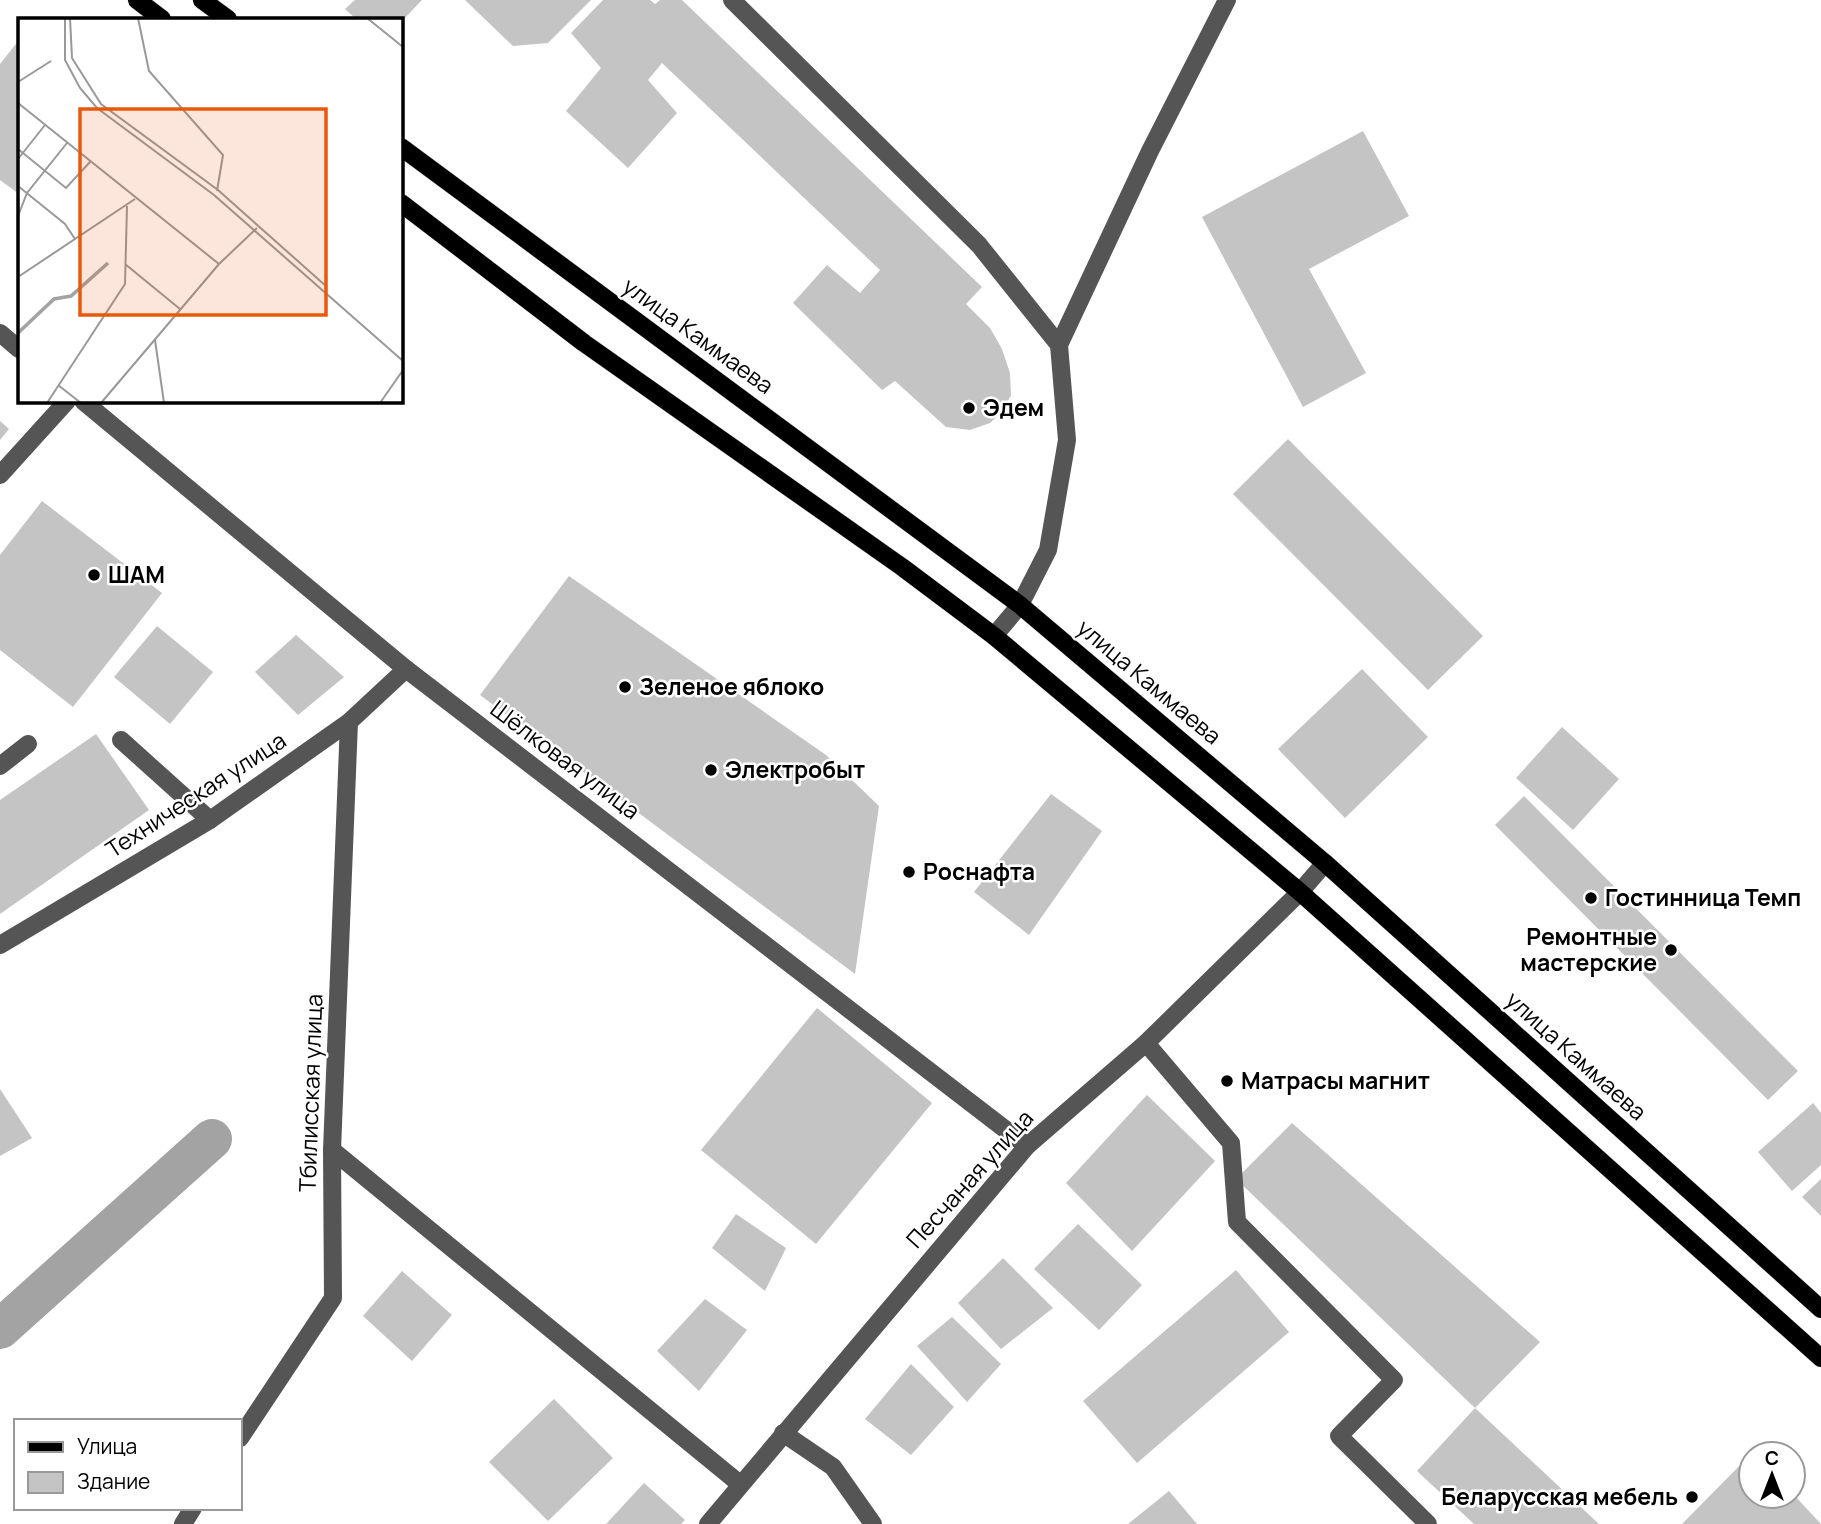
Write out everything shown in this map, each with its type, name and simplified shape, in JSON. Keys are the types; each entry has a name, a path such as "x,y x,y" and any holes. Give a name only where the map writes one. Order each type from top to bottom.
{"main road":[{"path":"137,0 161,18"},
{"path":"202,0 227,18"},
{"name":"улица Каммаева","path":"402,148 1020,605 1325,863 1821,1309"},
{"path":"402,203 584,343 902,567 994,636 1300,892 1821,1358"}],"street":[{"path":"732,0 979,245 1059,345"},
{"path":"994,636 1020,605 1048,550 1067,440 1059,345 1150,151 1227,0"},
{"path":"0,333 18,348"},
{"path":"0,475 66,402"},
{"name":"Шёлковая улица","path":"84,402 406,669 1027,1146"},
{"name":"Техническая улица","path":"0,944 210,820 349,722 406,669"},
{"name":"Тбилисская улица","path":"242,1435 333,1298 332,1150 349,722"},
{"path":"121,740 210,820"},
{"path":"0,766 29,744"},
{"name":"Песчаная улица","path":"708,1524 1027,1146 1146,1043 1300,892 1325,863"},
{"path":"1146,1043 1231,1143 1237,1222 1394,1380 1339,1436 1428,1524"},
{"path":"332,1150 740,1484"},
{"path":"783,1433 833,1467 873,1524"}],"building":[{"path":"355,0 422,0 402,21 402,18 355,18 345,9"},
{"path":"465,0 591,0 548,43 513,46"},
{"path":"603,0 650,0 655,4 660,0 682,0 982,287 966,304 990,328 1002,349 1010,373 1011,395 1003,411 990,423 970,430 946,427 895,381 882,390 793,303 827,265 860,293 880,270 662,63 648,80 677,113 628,168 566,111 601,68 571,33"},
{"path":"18,41 18,193 0,180 0,64"},
{"path":"1363,131 1409,216 1309,269 1366,373 1303,407 1202,217"},
{"path":"0,421 9,429 0,440"},
{"path":"1288,439 1483,636 1428,690 1233,494"},
{"path":"42,501 162,593 73,707 0,650 0,555"},
{"path":"569,576 826,755 879,806 855,974 480,695"},
{"path":"157,626 213,672 170,724 114,677"},
{"path":"296,635 344,677 298,715 255,672"},
{"path":"1362,669 1428,737 1345,818 1278,749"},
{"path":"1562,727 1619,779 1573,830 1516,778"},
{"path":"96,734 149,810 0,914 0,800"},
{"path":"1051,794 1102,831 1029,935 974,892"},
{"path":"1524,796 1798,1071 1768,1100 1495,825"},
{"path":"817,1008 932,1103 816,1244 701,1150"},
{"path":"0,1089 32,1138 0,1156"},
{"path":"1147,1095 1215,1161 1132,1251 1066,1183"},
{"path":"1813,1103 1821,1113 1821,1165 1792,1191 1758,1152"},
{"path":"1292,1123 1540,1342 1475,1408 1236,1179"},
{"path":"1821,1179 1821,1216 1802,1197"},
{"path":"736,1214 786,1248 765,1291 712,1248"},
{"path":"1078,1224 1142,1285 1099,1330 1034,1269"},
{"path":"1003,1258 1053,1308 1001,1349 958,1303"},
{"path":"1236,1270 1289,1332 1137,1463 1083,1401"},
{"path":"402,1271 452,1315 412,1361 363,1316"},
{"path":"705,1299 747,1330 699,1391 657,1351"},
{"path":"952,1317 1001,1364 967,1402 917,1346"},
{"path":"911,1364 954,1407 911,1455 865,1419"},
{"path":"554,1399 613,1458 548,1521 489,1462"},
{"path":"1475,1408 1599,1524 1474,1524 1417,1471"},
{"path":"1737,1468 1737,1510 1807,1509 1821,1524 1682,1524"},
{"path":"644,1483 685,1520 681,1524 606,1524"},
{"path":"1169,1491 1197,1524 1128,1524"}],"waterway":[{"path":"0,1329 212,1139"}],"place":[{"name":"Эдем","path":"969,408"},
{"name":"ШАМ","path":"94,575"},
{"name":"Зеленое яблоко","path":"625,687"},
{"name":"Электробыт","path":"711,770"},
{"name":"Роснафта","path":"909,872"},
{"name":"Гостинница Темп","path":"1591,898"},
{"name":"Ремонтные мастерские","path":"1671,950"},
{"name":"Матрасы магнит","path":"1227,1081"},
{"name":"Беларусская мебель","path":"1692,1497"}]}
